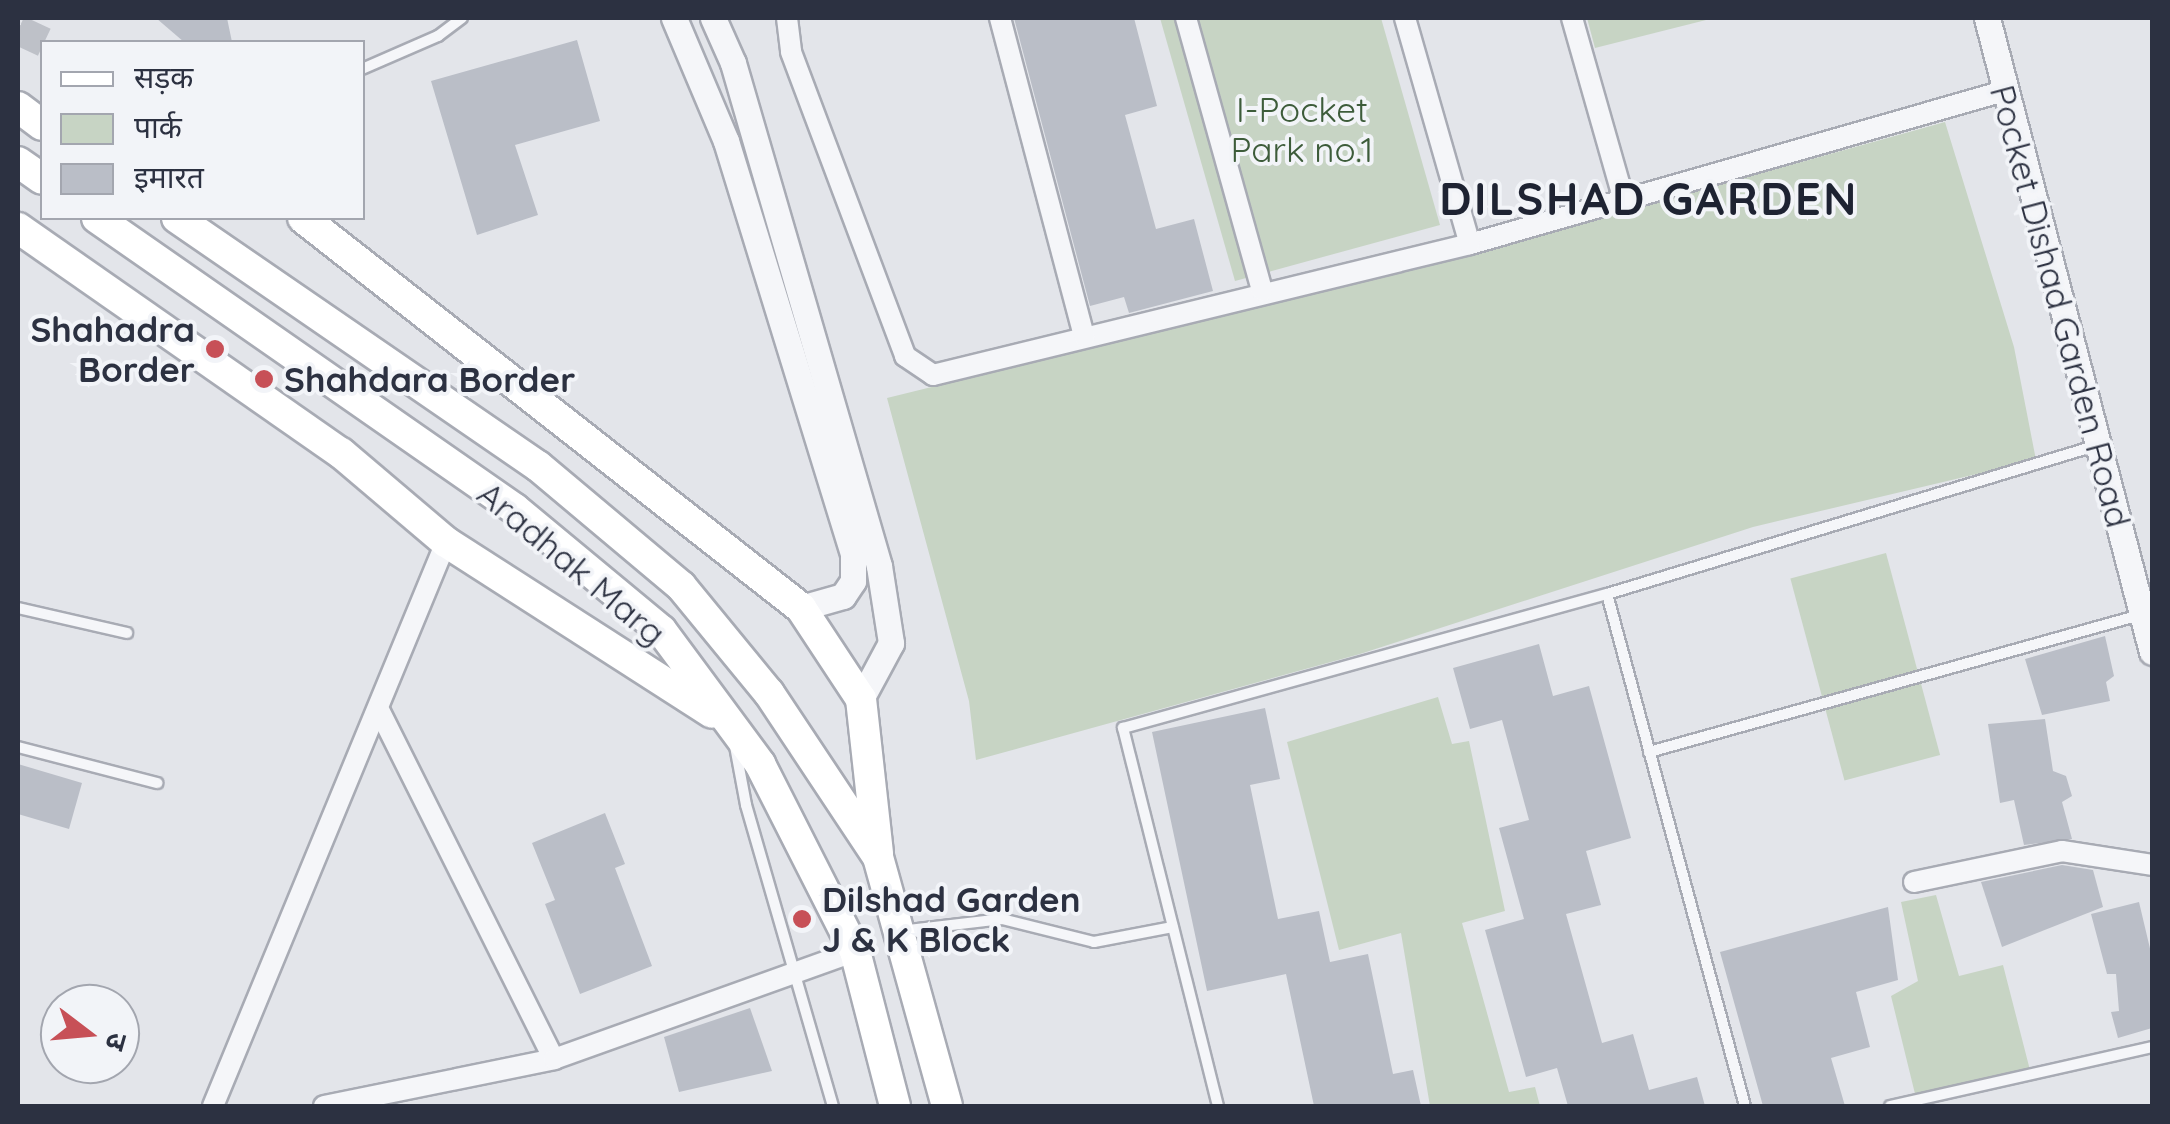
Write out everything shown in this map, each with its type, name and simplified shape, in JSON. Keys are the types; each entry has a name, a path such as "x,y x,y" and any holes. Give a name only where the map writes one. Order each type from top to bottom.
{"main road":[{"path":"18,108 40,124"},
{"path":"18,162 40,178"},
{"name":"Aradhak Marg","path":"100,220 515,510 661,630 760,764 855,951 895,1106"},
{"name":"Aradhak Marg","path":"180,220 538,466 680,586 770,694 878,856"},
{"name":"Aradhak Marg","path":"306,220 800,608 861,699 878,856 947,1106"},
{"path":"18,228 341,453 446,542 731,725"}],"street":[{"path":"674,18 743,200 836,488 892,643 861,699"},
{"path":"713,18 770,188 867,567"},
{"path":"787,18 792,52 905,356 933,375 1262,291 1470,244 1623,197 2004,91"},
{"path":"1000,18 1084,338"},
{"path":"1186,18 1262,291"},
{"path":"1405,18 1470,244"},
{"path":"1572,18 1623,197"},
{"name":"Pocket Dishad Garden Road","path":"1987,18 2152,652"},
{"path":"743,200 770,188"},
{"path":"212,1106 380,712 446,542"},
{"path":"800,608 843,596 867,567"},
{"path":"380,712 554,1059"},
{"path":"1914,882 2062,852 2152,865"},
{"path":"324,1106 554,1059 855,951"}],"lane":[{"path":"365,68 438,36 462,18"},
{"path":"1218,1106 1123,728 1607,594 2098,445"},
{"path":"1607,594 1745,1106"},
{"path":"18,608 128,634"},
{"path":"1650,752 2142,614"},
{"path":"731,725 746,805 833,1106"},
{"path":"18,746 157,783"},
{"path":"898,931 1002,919 1094,942 1174,927"},
{"path":"1890,1106 2152,1047"}],"green space":[{"name":"I-Pocket Park no.1","path":"1160,18 1381,18 1440,225 1235,281"},
{"path":"1587,18 1714,18 1595,48"},
{"path":"1945,122 2014,347 2036,460 1753,527 1360,654 976,760 969,701 887,398 1475,253"},
{"path":"1886,553 1940,755 1844,781 1790,579"},
{"path":"1438,697 1452,744 1469,741 1505,911 1462,923 1509,1092 1535,1087 1540,1106 1430,1106 1401,933 1339,950 1287,742"},
{"path":"1936,895 1959,976 2003,965 2031,1074 1917,1102 1891,996 1918,981 1901,902"}],"building":[{"path":"156,18 227,18 232,40 182,40"},
{"path":"1014,18 1134,18 1157,106 1125,115 1156,229 1194,219 1213,291 1129,313 1124,297 1090,306"},
{"path":"577,40 600,121 515,145 538,215 477,235 431,81"},
{"path":"2105,636 2114,676 2106,682 2110,701 2042,715 2025,659"},
{"path":"1539,644 1553,696 1589,686 1631,838 1586,851 1601,905 1566,914 1602,1043 1633,1034 1649,1090 1697,1077 1705,1106 1568,1106 1557,1068 1526,1077 1485,930 1524,919 1499,828 1529,820 1502,720 1470,729 1453,668"},
{"path":"1265,708 1280,779 1250,785 1278,919 1319,911 1330,962 1368,954 1393,1074 1413,1070 1421,1106 1314,1106 1286,974 1207,991 1152,732"},
{"path":"2045,719 2053,771 2066,776 2072,796 2062,802 2072,839 2024,845 2014,800 2000,803 1988,724"},
{"path":"18,764 82,783 69,829 18,814"},
{"path":"605,813 625,864 615,868 652,966 580,994 545,904 555,900 532,843"},
{"path":"2062,865 2093,870 2103,907 2002,947 1981,882"},
{"path":"2139,902 2152,957 2152,1028 2118,1038 2111,1012 2119,1011 2116,974 2107,974 2091,914"},
{"path":"1888,907 1898,980 1856,992 1870,1047 1831,1058 1845,1106 1763,1106 1720,952"},
{"path":"750,1008 772,1071 679,1092 664,1037"}],"tunnel":[{"path":"18,30 40,40"}],"place":[{"name":"Shahadra Border","path":"215,349"},
{"name":"Shahdara Border","path":"264,379"},
{"name":"Dilshad Garden J & K Block","path":"802,919"}],"district":[{"name":"DILSHAD GARDEN","path":"1649,199"}]}
